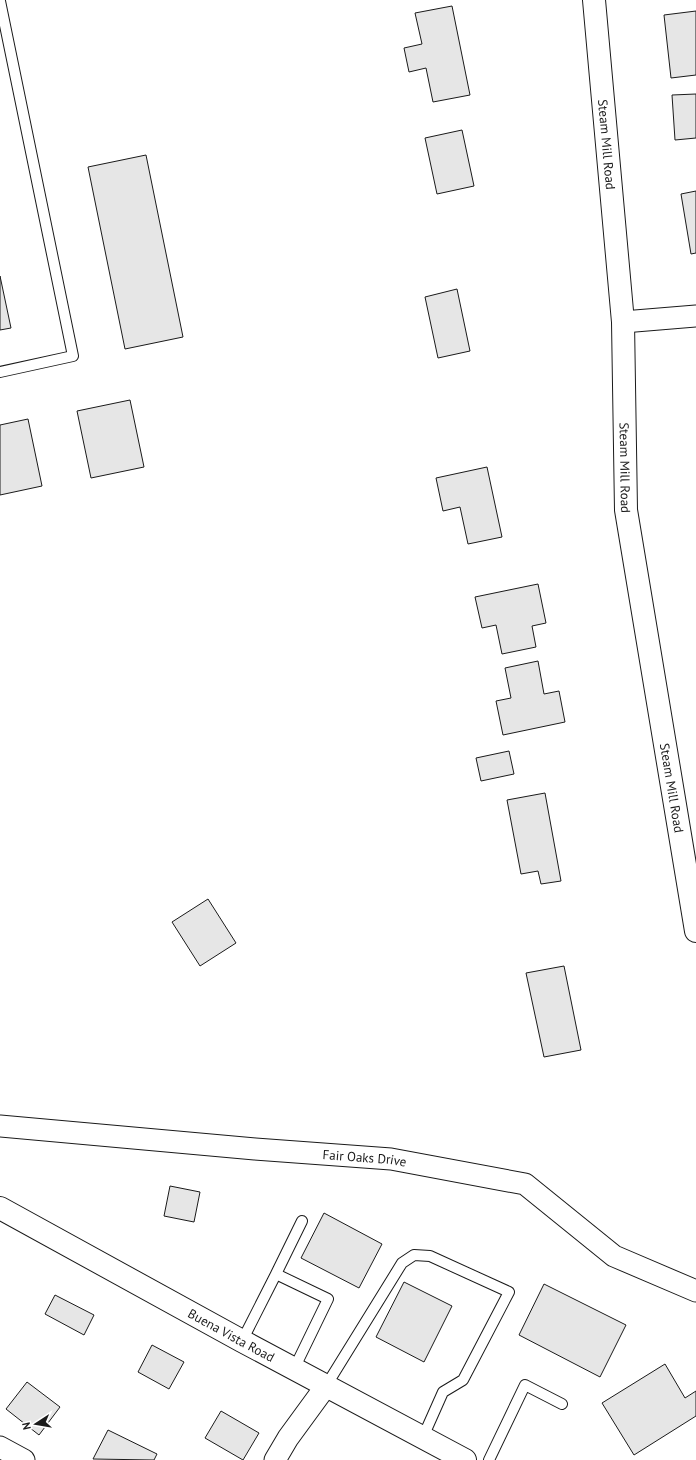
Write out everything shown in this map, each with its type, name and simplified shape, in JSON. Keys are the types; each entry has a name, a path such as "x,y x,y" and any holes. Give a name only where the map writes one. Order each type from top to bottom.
{"street":[{"name":"Steam Mill Road","path":"594,0 623,322 626,510 696,931"},
{"path":"623,322 696,316"},
{"name":"Fair Oaks Drive","path":"0,1126 255,1149 391,1159 525,1184 614,1256 696,1291"},
{"name":"Buena Vista Road","path":"0,1208 242,1342 465,1460"},
{"path":"275,1460 288,1438 326,1386"},
{"path":"0,1447 24,1460"}],"lane":[{"path":"0,1 73,356 0,372"},
{"path":"242,1342 302,1221"},
{"path":"326,1386 402,1263 414,1255 430,1256 509,1292 464,1380 444,1392 423,1438"},
{"path":"276,1274 328,1299 294,1369"},
{"path":"489,1460 525,1385 562,1404"}],"building":[{"path":"452,6 470,95 433,102 426,68 409,72 404,48 422,44 415,13"},
{"path":"696,11 696,75 671,78 664,15"},
{"path":"696,94 696,138 675,140 672,95"},
{"path":"462,130 474,186 437,194 425,138"},
{"path":"146,155 183,337 125,349 88,167"},
{"path":"696,191 696,253 691,254 681,194"},
{"path":"0,276 11,328 0,330"},
{"path":"457,289 470,351 438,358 425,297"},
{"path":"130,400 144,467 91,478 77,411"},
{"path":"28,419 42,486 0,495 0,425"},
{"path":"487,467 502,537 468,544 460,507 443,511 436,478"},
{"path":"538,584 546,623 532,626 536,647 502,654 496,625 482,628 475,597"},
{"path":"538,661 544,694 559,691 565,722 503,735 496,701 511,698 505,668"},
{"path":"509,751 514,774 481,781 476,758"},
{"path":"545,793 561,881 541,884 538,871 521,874 507,800"},
{"path":"208,899 236,943 200,966 172,922"},
{"path":"564,966 581,1050 544,1057 526,973"},
{"path":"170,1186 200,1192 194,1222 164,1216"},
{"path":"324,1213 382,1244 359,1288 301,1258"},
{"path":"404,1282 452,1306 424,1362 376,1337"},
{"path":"544,1284 626,1325 600,1377 519,1335"},
{"path":"55,1295 94,1315 84,1335 45,1314"},
{"path":"152,1345 184,1362 169,1389 138,1372"},
{"path":"665,1364 685,1398 696,1391 696,1416 634,1455 602,1403"},
{"path":"27,1382 60,1407 39,1435 6,1409"},
{"path":"221,1411 259,1433 243,1460 205,1438"},
{"path":"108,1430 157,1454 154,1460 93,1459"}]}
